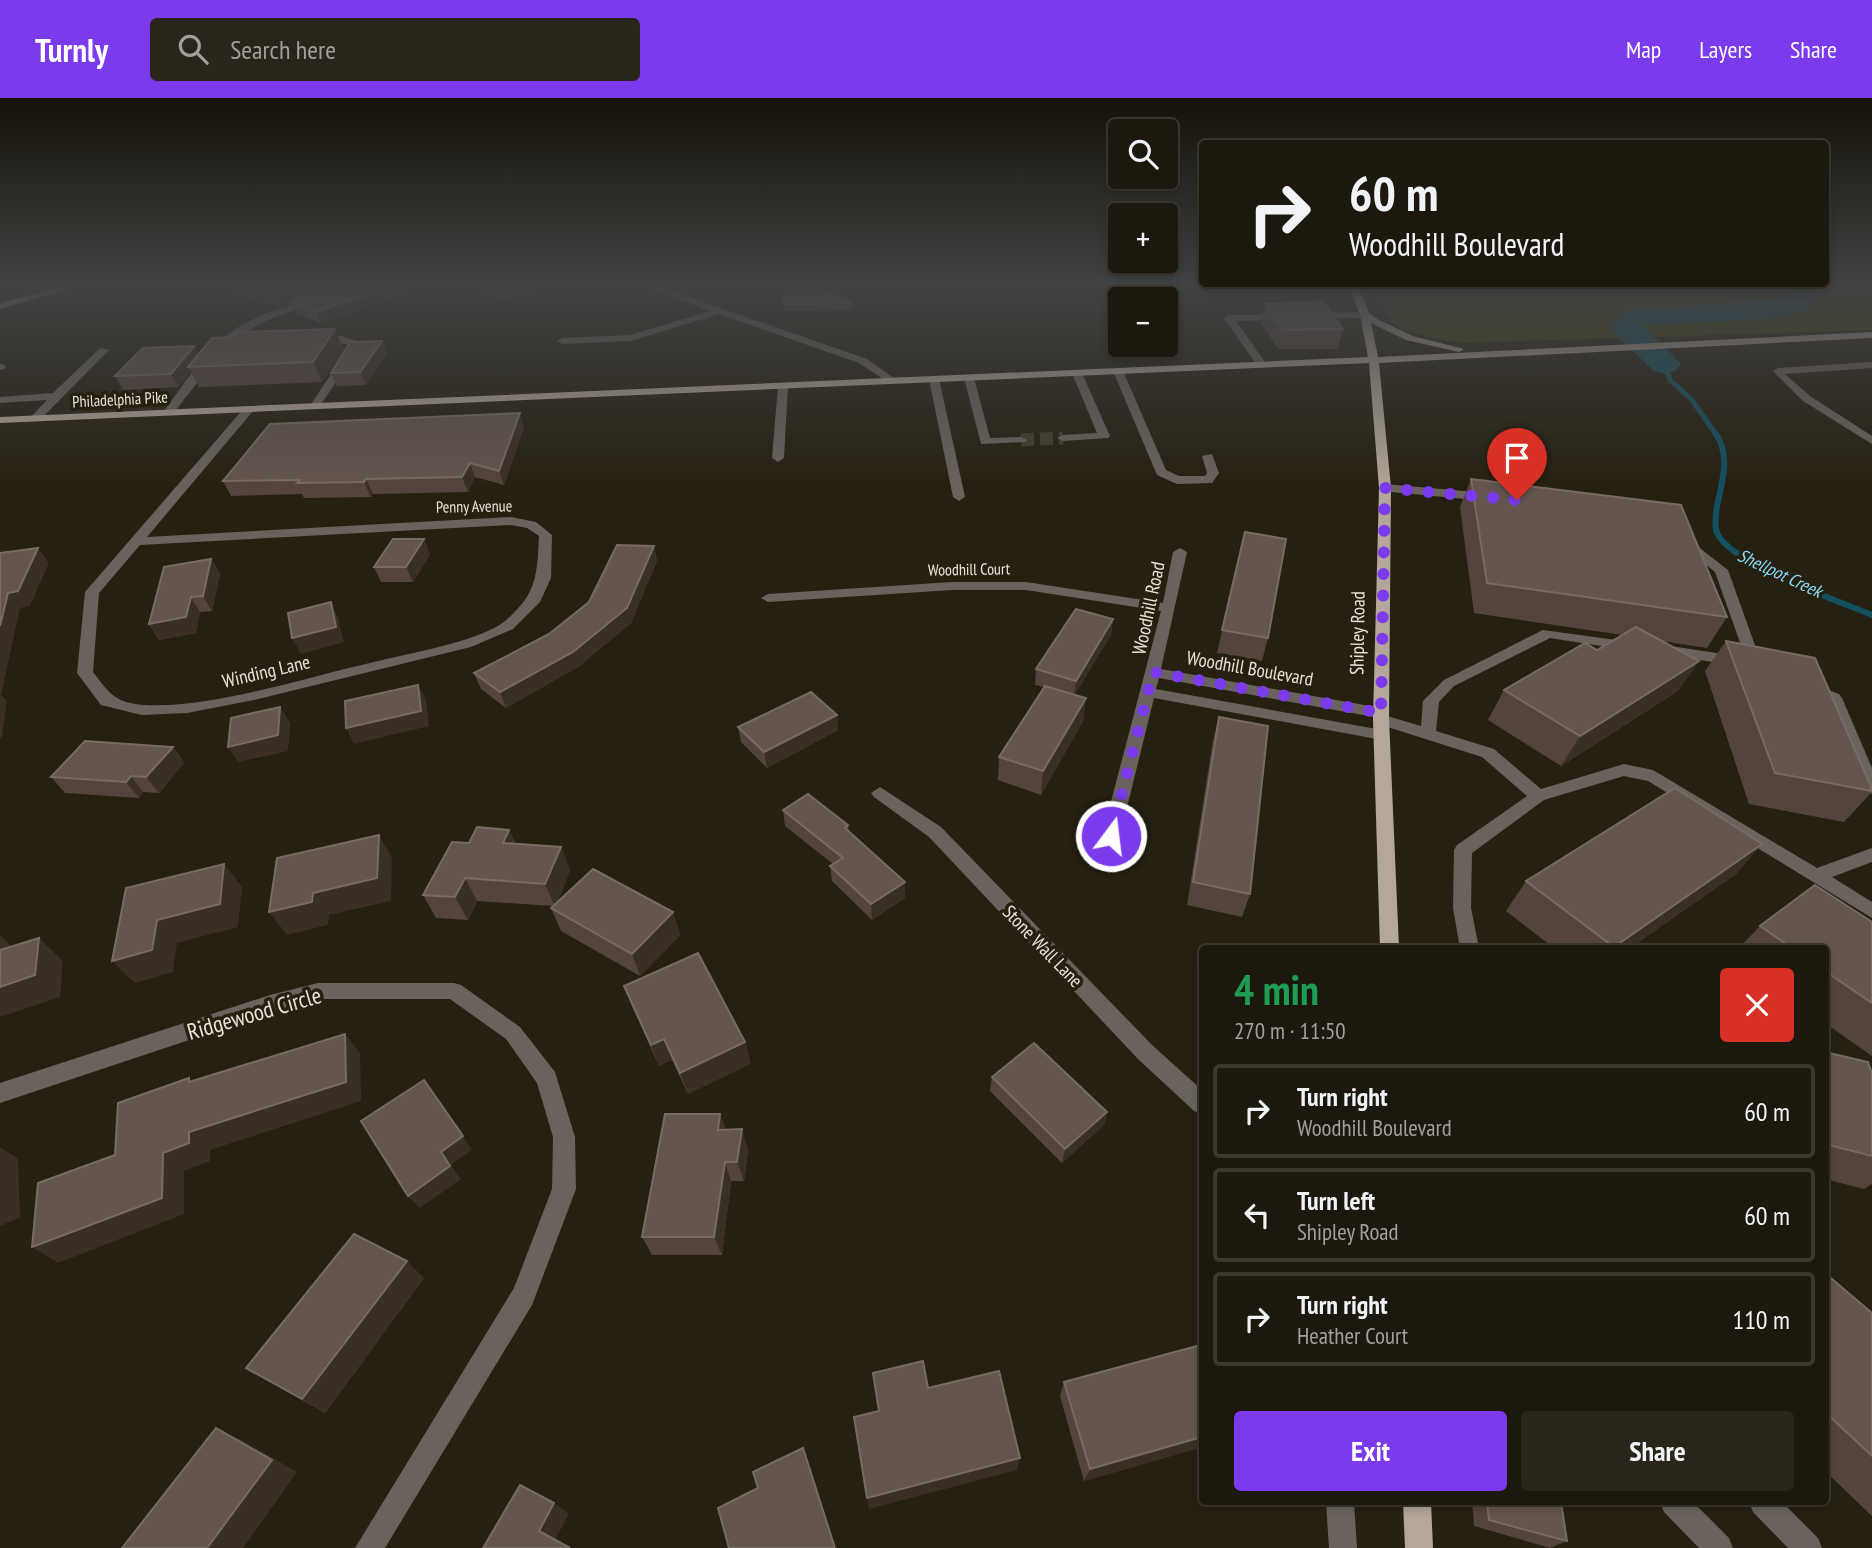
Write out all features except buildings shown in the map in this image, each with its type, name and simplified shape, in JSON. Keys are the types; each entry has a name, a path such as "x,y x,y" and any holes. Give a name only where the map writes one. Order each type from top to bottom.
{"main road":[{"name":"Shipley Road","path":"1373,353 1385,488 1381,722 1390,945"},
{"path":"1493,353 1534,353"},
{"name":"Philadelphia Pike","path":"0,420 1503,354"},
{"path":"1416,1505 1419,1548"}],"street":[{"path":"35,419 101,353"},
{"path":"168,413 219,353"},
{"path":"314,407 351,353"},
{"path":"841,353 863,360 893,381"},
{"path":"1253,353 1262,365"},
{"path":"1872,365 1778,371 1781,379 1800,394 1872,441"},
{"path":"1118,371 1161,472 1177,480 1200,482 1210,479 1213,473 1209,456"},
{"path":"1063,438 1104,436 1077,373"},
{"path":"969,378 985,442 1021,440"},
{"path":"934,379 959,497"},
{"path":"778,458 783,386"},
{"path":"0,400 56,396"},
{"name":"Winding Lane","path":"249,409 92,592 86,673 107,701 142,710 187,708 254,695 466,644 508,625 535,599 544,578 546,535"},
{"path":"1385,488 1496,498"},
{"name":"Penny Avenue","path":"136,541 511,521 531,525 546,535"},
{"path":"1428,734 1431,701 1449,683 1548,633 1759,666 1721,570 1670,529"},
{"name":"Woodhill Road","path":"1111,836 1169,608 1180,552"},
{"name":"Woodhill Court","path":"768,598 952,586 1026,586 1169,608"},
{"name":"Woodhill Boulevard","path":"1153,672 1381,722"},
{"path":"1800,684 1834,698 1872,788"},
{"path":"1148,692 1381,722 1428,734 1488,753 1538,796"},
{"path":"1468,945 1462,908 1463,850 1538,796 1624,770 1653,776 1872,911"},
{"name":"Stone Wall Lane","path":"880,793 935,832 1145,1052 1199,1101"},
{"path":"1816,876 1872,855"},
{"name":"Ridgewood Circle","path":"0,1093 270,1004 318,991 454,991 513,1032 547,1079 564,1137 564,1189 523,1296 369,1548"},
{"path":"1340,1505 1343,1548"},
{"path":"1677,1505 1719,1548"},
{"path":"1766,1505 1808,1548"}],"waterway":[{"name":"Shellpot Creek","path":"1654,353 1665,364"},
{"name":"Shellpot Creek","path":"1665,364 1670,380 1692,400 1717,436"},
{"name":"Shellpot Creek","path":"1716,434 1721,442 1724,460 1716,527 1717,533 1727,545 1763,569 1872,615"}],"tunnel":[{"path":"1021,440 1063,438"}],"route":[{"path":"1111,836 1153,672 1381,713 1385,488 1517,500"}]}
